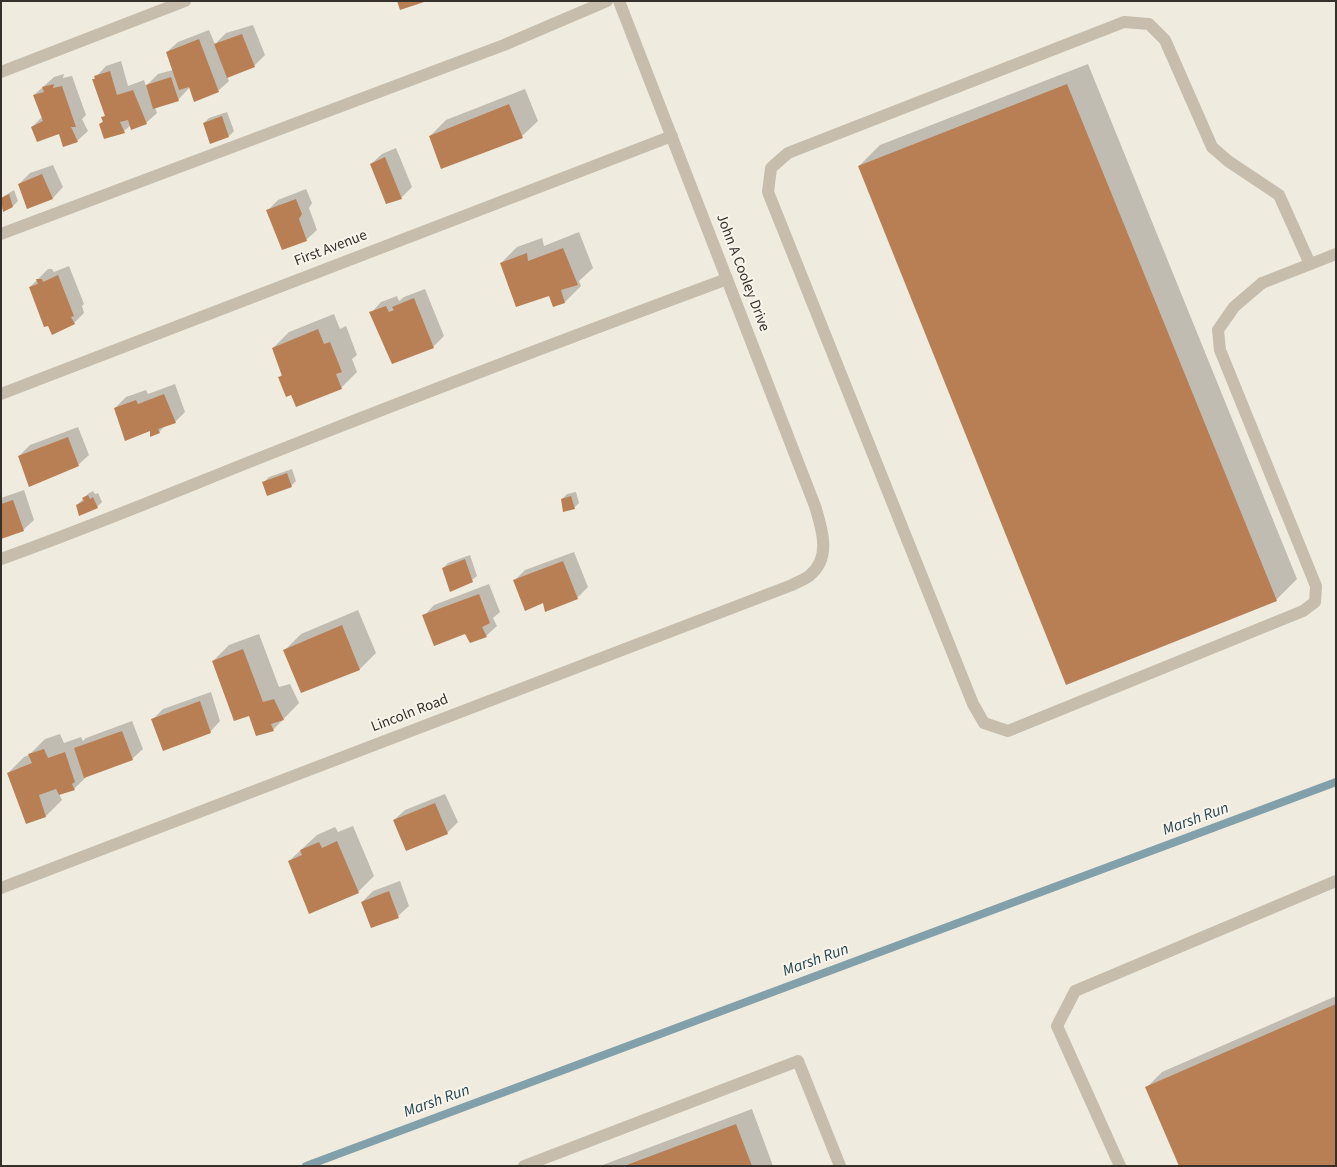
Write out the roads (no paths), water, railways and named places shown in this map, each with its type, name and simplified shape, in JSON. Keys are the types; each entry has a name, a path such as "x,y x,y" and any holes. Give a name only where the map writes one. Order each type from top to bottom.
{"street":[{"path":"1,72 185,1"},
{"path":"1,234 504,45 607,1"},
{"name":"John A Cooley Drive","path":"619,1 815,506 824,532 823,559"},
{"path":"1310,264 1279,195 1228,161 1212,147 1165,40 1149,24 1124,22 788,153 771,168 768,192 973,704 984,723 1008,731 1303,611 1315,602 1316,586 1220,350 1218,330 1234,307 1262,284 1336,254"},
{"name":"First Avenue","path":"1,394 672,136"},
{"path":"1,559 563,340 727,279"},
{"name":"Lincoln Road","path":"1,888 792,585 810,575 823,559"},
{"path":"1120,1166 1057,1026 1074,991 1336,881"},
{"path":"524,1166 798,1061 840,1166"}],"waterway":[{"name":"Marsh Run","path":"306,1166 1336,782"}]}
